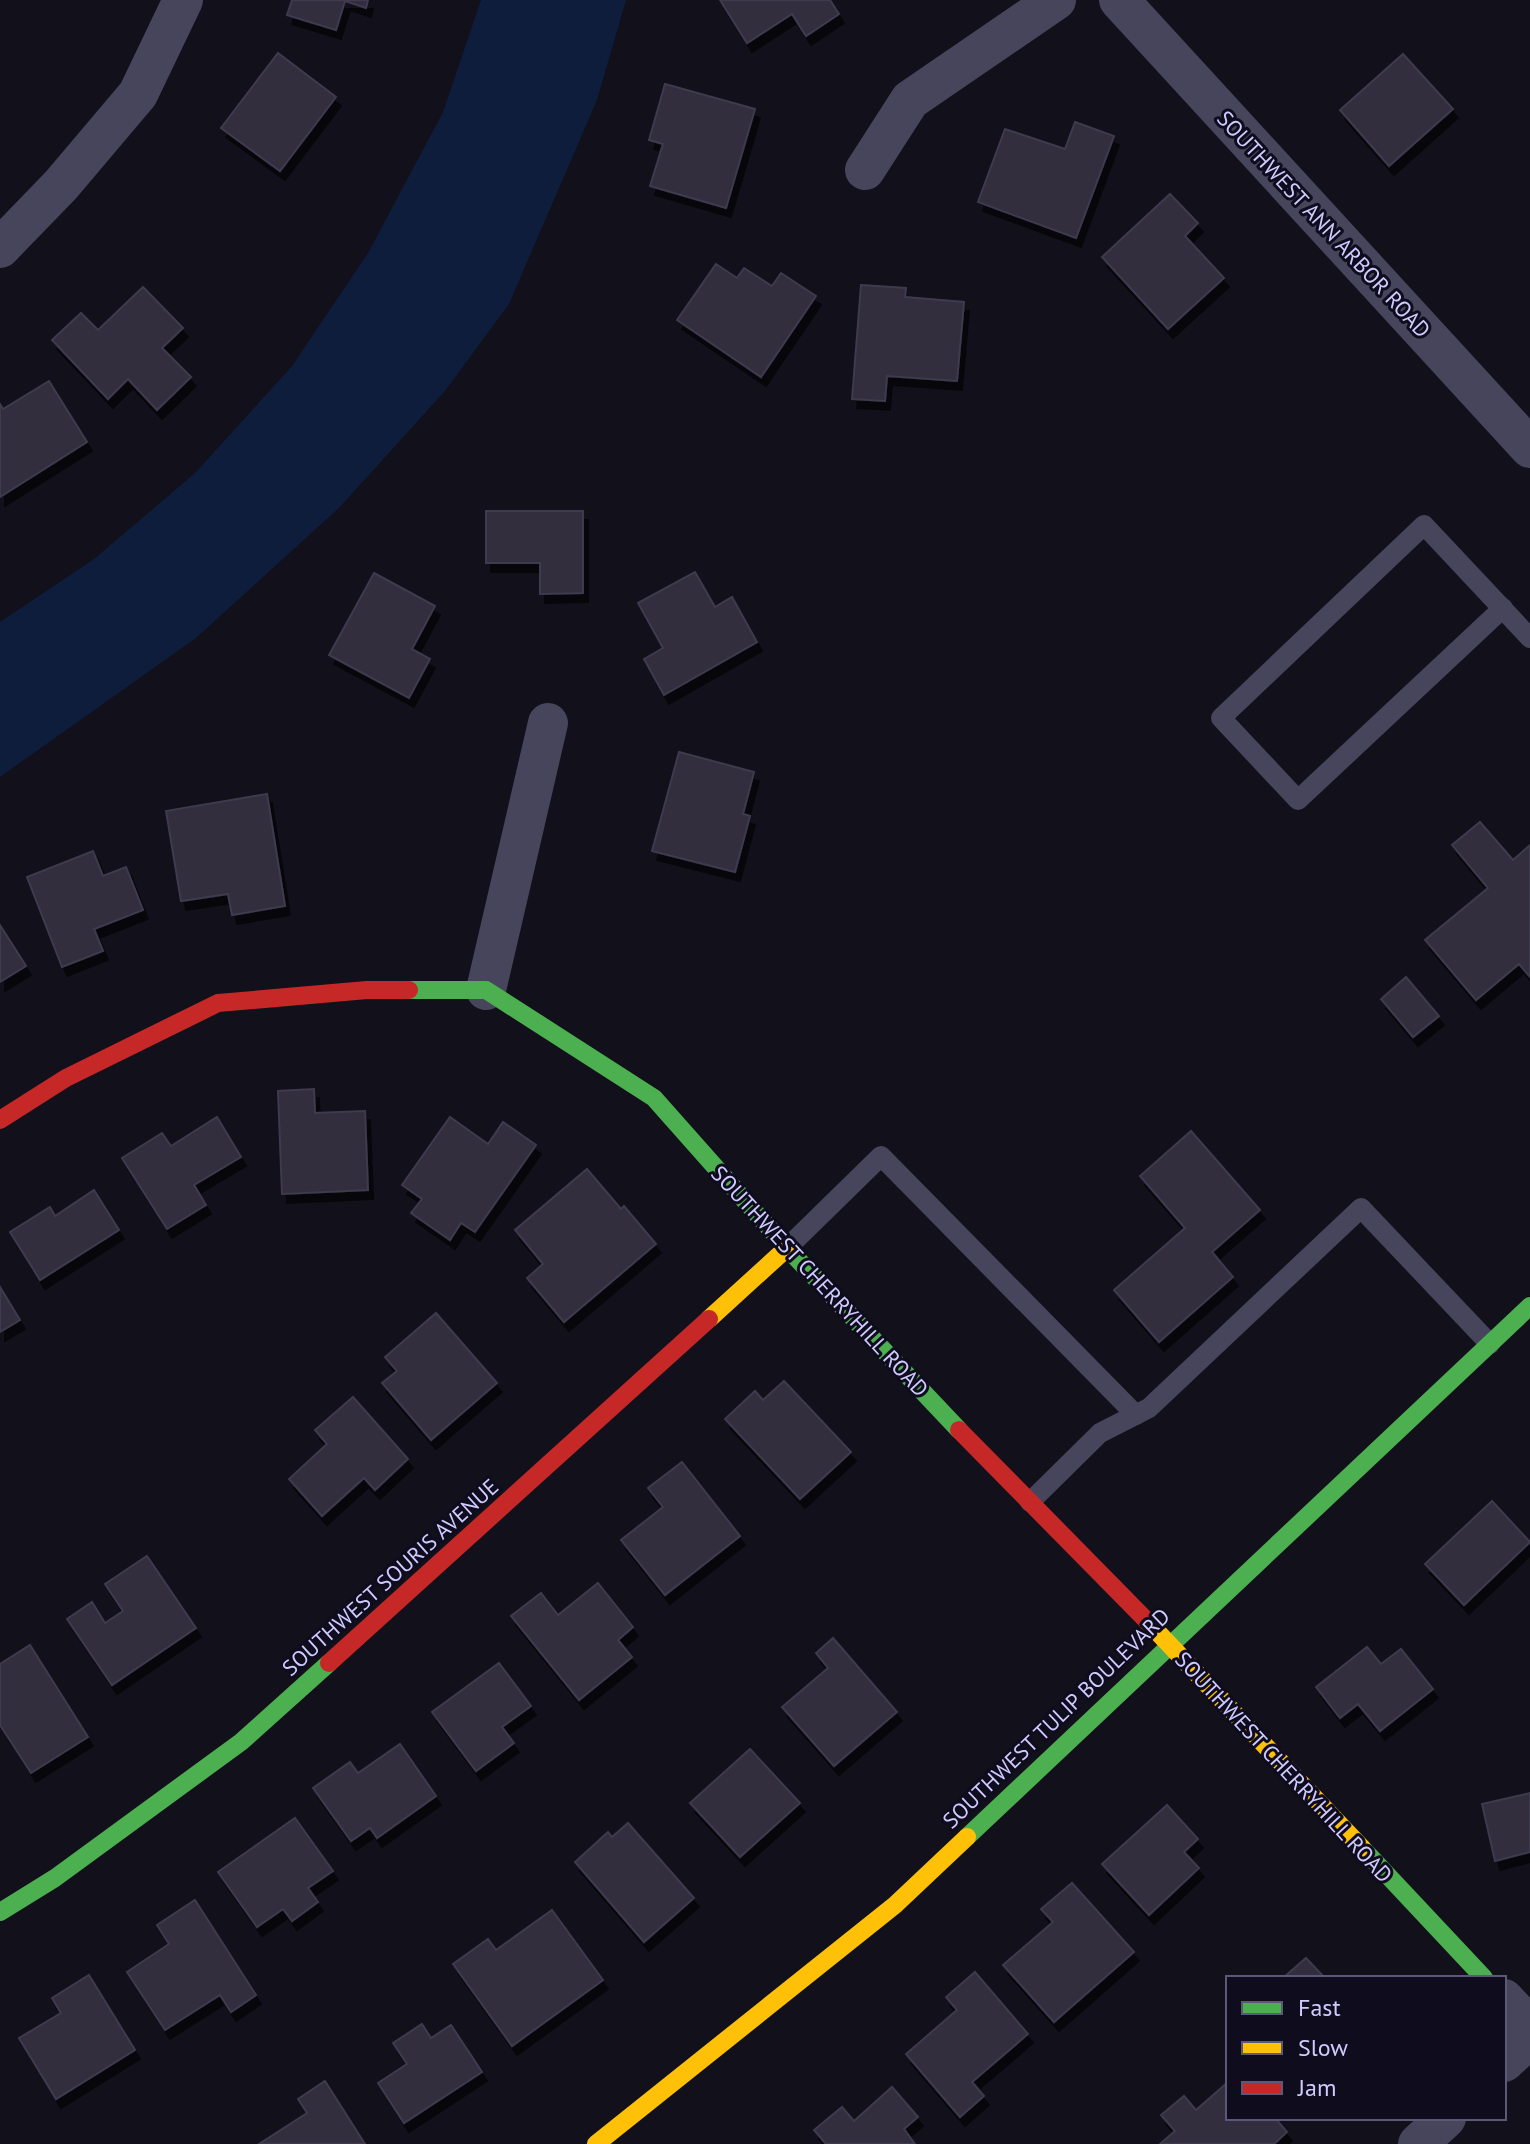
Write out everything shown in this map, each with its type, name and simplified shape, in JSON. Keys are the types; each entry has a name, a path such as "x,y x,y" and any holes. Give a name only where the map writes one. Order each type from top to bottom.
{"street":[{"path":"0,248 61,185 138,94 183,0"},
{"path":"865,170 910,100 1056,0"},
{"name":"SOUTHWEST ANN ARBOR ROAD","path":"1119,0 1530,448"},
{"path":"0,1120 66,1078 218,1003 367,990 486,990 548,723"},
{"name":"SOUTHWEST CHERRYHILL ROAD","path":"486,990 654,1098 787,1248 1169,1644 1482,1976"},
{"name":"SOUTHWEST SOURIS AVENUE","path":"0,1912 55,1878 241,1742 456,1551 787,1248"},
{"name":"SOUTHWEST TULIP BOULEVARD","path":"596,2144 895,1905 1530,1306"},
{"path":"1506,2001 1530,2027"},
{"path":"1506,2060 1530,2038"},
{"path":"1418,2144 1444,2120"}],"lane":[{"path":"1503,608 1298,800 1221,718 1424,525 1503,608 1530,638"},
{"path":"787,1248 881,1156 1136,1415"},
{"path":"1030,1502 1100,1433 1149,1408 1361,1208 1490,1344"}],"water":[{"path":"481,0 626,0 597,100 509,304 445,391 339,508 196,638 0,777 0,622 94,559 195,473 292,366 368,253 443,112"}],"building":[{"path":"292,0 368,0 366,8 345,1 336,30 287,15"},
{"path":"720,0 830,0 839,14 806,36 792,14 747,43"},
{"path":"278,53 336,97 280,171 221,128"},
{"path":"1403,54 1453,109 1389,166 1340,110"},
{"path":"665,84 755,109 726,208 650,186 663,144 649,140"},
{"path":"1075,122 1114,136 1076,238 978,202 1005,129 1065,149"},
{"path":"1170,194 1198,223 1185,236 1224,278 1168,329 1102,257"},
{"path":"716,264 737,278 744,268 772,286 781,273 816,296 761,377 677,320"},
{"path":"861,285 906,288 905,297 964,302 957,381 887,376 885,401 852,399"},
{"path":"143,287 183,328 162,348 191,377 157,410 128,379 108,399 52,340 81,313 98,330"},
{"path":"49,381 87,442 0,497 0,404 3,409"},
{"path":"486,511 583,511 583,593 540,594 540,563 486,563"},
{"path":"695,572 715,607 732,597 757,642 664,695 644,659 663,648 638,603"},
{"path":"374,573 435,606 412,649 430,659 409,698 329,655"},
{"path":"679,752 754,772 743,814 750,816 735,872 652,851"},
{"path":"267,794 285,906 232,915 228,894 181,901 166,811"},
{"path":"1480,822 1513,860 1530,845 1530,977 1519,964 1476,1000 1425,940 1488,888 1452,845"},
{"path":"93,851 103,876 126,867 143,910 94,929 103,951 62,967 27,877"},
{"path":"0,925 26,966 0,982"},
{"path":"1406,977 1439,1016 1413,1037 1381,999"},
{"path":"314,1089 315,1113 365,1111 368,1190 282,1194 278,1091"},
{"path":"217,1117 241,1157 194,1185 206,1205 167,1229 122,1158 162,1133 171,1146"},
{"path":"450,1117 488,1144 503,1122 536,1145 475,1232 461,1223 450,1240 411,1213 422,1199 402,1185"},
{"path":"1191,1131 1260,1210 1212,1252 1233,1277 1159,1342 1114,1290 1185,1228 1140,1176"},
{"path":"587,1169 656,1244 564,1322 527,1278 543,1264 515,1230"},
{"path":"94,1190 119,1230 40,1280 10,1232 50,1207 55,1216"},
{"path":"0,1287 20,1320 0,1332"},
{"path":"436,1313 497,1383 431,1440 382,1383 397,1371 385,1357"},
{"path":"784,1381 851,1452 800,1499 725,1419 755,1391 763,1400"},
{"path":"353,1397 408,1459 375,1490 364,1478 322,1516 289,1479 327,1444 315,1430"},
{"path":"682,1462 740,1536 665,1595 621,1540 663,1507 648,1488"},
{"path":"1492,1501 1530,1542 1464,1605 1425,1564"},
{"path":"147,1556 196,1628 112,1685 67,1619 92,1602 105,1623 123,1611 105,1584"},
{"path":"598,1583 633,1627 618,1640 632,1657 579,1700 511,1616 541,1593 558,1615"},
{"path":"833,1638 897,1712 834,1766 782,1707 828,1668 816,1653"},
{"path":"30,1645 88,1737 31,1773 0,1725 0,1664"},
{"path":"1367,1647 1381,1664 1401,1649 1433,1689 1380,1731 1358,1704 1340,1718 1316,1687"},
{"path":"499,1663 531,1706 502,1727 514,1743 476,1771 432,1712"},
{"path":"400,1744 436,1796 377,1838 370,1828 351,1841 313,1788 350,1762 358,1773"},
{"path":"750,1749 800,1803 740,1857 690,1803"},
{"path":"1530,1793 1530,1852 1495,1861 1482,1804"},
{"path":"1167,1805 1198,1839 1184,1852 1199,1868 1149,1915 1102,1864"},
{"path":"295,1818 333,1871 308,1888 318,1902 292,1921 283,1909 257,1927 218,1872"},
{"path":"628,1823 694,1898 644,1942 575,1862 608,1832 612,1837"},
{"path":"1072,1883 1134,1952 1054,2022 1003,1965 1053,1922 1041,1909"},
{"path":"195,1900 256,1995 231,2012 220,1995 165,2030 127,1972 169,1944 157,1925"},
{"path":"552,1910 603,1980 512,2046 453,1964 488,1939 496,1950"},
{"path":"1306,1958 1323,1976 1285,1976"},
{"path":"975,1972 1028,2034 972,2082 984,2096 960,2117 906,2054 957,2010 946,1997"},
{"path":"89,1975 135,2050 56,2099 19,2038 61,2013 52,1998"},
{"path":"422,2024 431,2038 451,2025 482,2072 404,2123 378,2083 407,2064 393,2043"},
{"path":"325,2081 365,2144 259,2144 307,2113 298,2099"},
{"path":"1226,2084 1226,2120 1277,2120 1287,2132 1274,2144 1160,2144 1175,2131 1161,2115 1184,2096 1196,2110"},
{"path":"892,2087 918,2117 904,2129 915,2144 826,2144 814,2130 842,2107 854,2121"}],"traffic: fast":[{"path":"409,990 486,990 654,1098 787,1248 959,1430"},
{"path":"967,1837 1530,1306"},
{"path":"0,1912 55,1878 241,1742 329,1663"},
{"path":"1362,1848 1482,1976"}],"traffic: slow":[{"path":"709,1319 787,1248"},
{"path":"1148,1622 1362,1848"},
{"path":"596,2144 895,1905 967,1837"}],"traffic: jam":[{"path":"0,1120 66,1078 218,1003 367,990 409,990"},
{"path":"329,1663 709,1319"},
{"path":"959,1430 1148,1622"}]}
